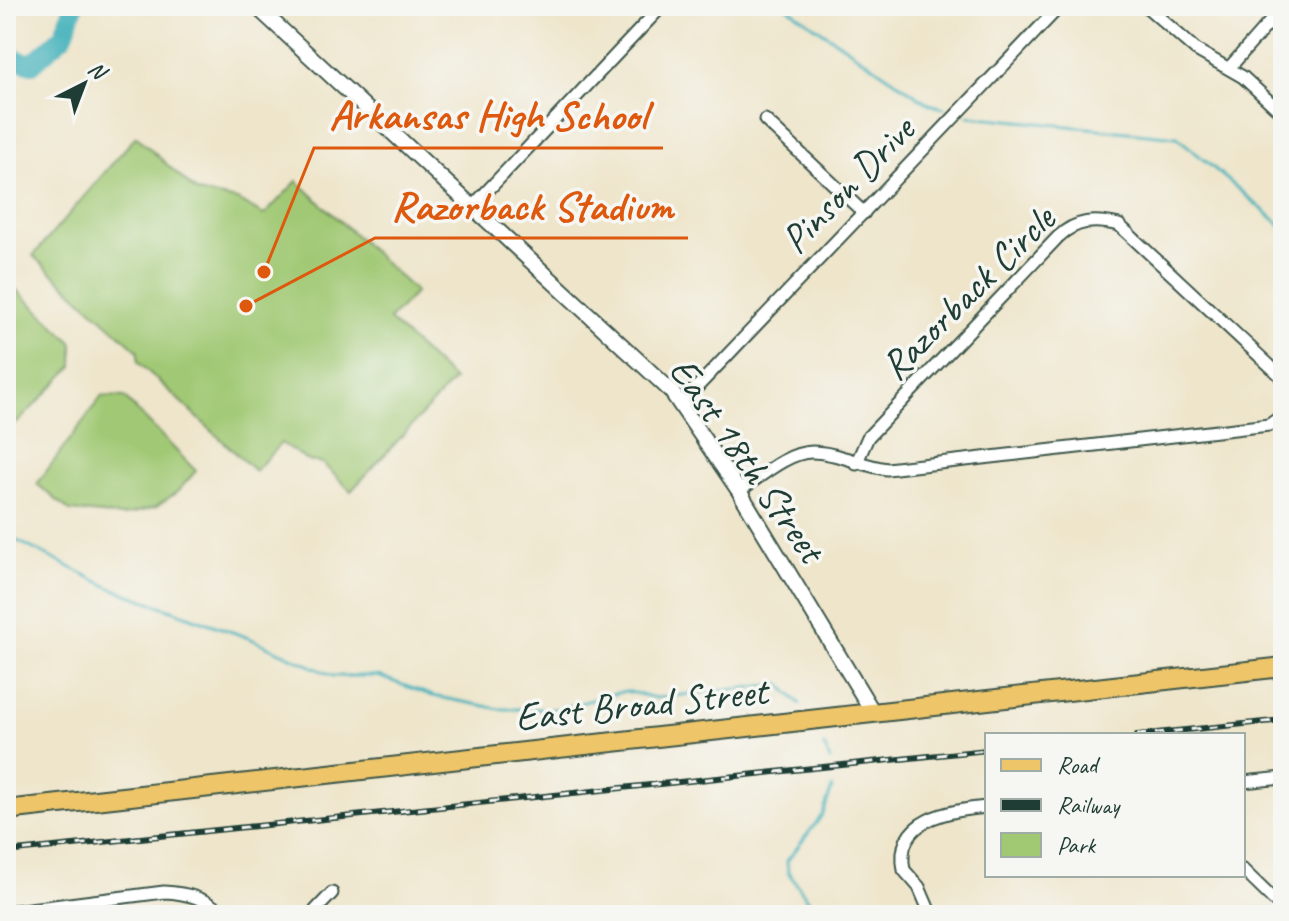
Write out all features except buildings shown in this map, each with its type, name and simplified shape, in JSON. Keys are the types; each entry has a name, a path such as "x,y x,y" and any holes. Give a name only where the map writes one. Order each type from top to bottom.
{"main road":[{"name":"East Broad Street","path":"6,810 1283,667"}],"street":[{"name":"East 18th Street","path":"256,6 671,391 739,491 874,714"},
{"path":"474,205 662,6"},
{"name":"Pinson Drive","path":"680,405 1060,6"},
{"path":"1146,6 1196,50 1230,67 1283,114"},
{"path":"1230,67 1283,7"},
{"path":"765,120 864,213"},
{"name":"Razorback Circle","path":"856,464 868,437 1058,237 1080,222 1101,221 1119,225 1283,378"},
{"path":"739,491 790,458 809,452 887,469 1269,425 1283,415"},
{"path":"1245,782 1283,778"},
{"path":"931,915 919,887 904,870 907,839 919,823 937,816 985,807"},
{"path":"1245,872 1283,909"},
{"path":"6,912 142,893 184,893 202,899 224,915"},
{"path":"311,915 332,893"}],"green space":[{"path":"136,136 197,192 237,200 264,215 297,181 416,292 389,320 454,380 351,491 322,463 309,461 281,443 255,471 138,362 138,351 33,256"},
{"path":"6,280 73,343 73,366 19,421 6,430"},
{"path":"102,396 124,397 196,471 178,491 156,507 123,516 70,511 37,484"}],"waterway":[{"path":"6,57 32,64 63,36 74,6"},
{"path":"785,6 929,104 944,108"},
{"path":"969,116 1177,137 1283,227"},
{"path":"6,535 111,588 249,638 333,676 378,676 433,696 500,709 558,709 625,691 656,698 780,684 800,704"},
{"path":"824,746 830,760"},
{"path":"819,915 788,872 787,861 823,814 832,788"}],"railway":[{"path":"1156,733 1283,720"},
{"path":"6,852 985,750"}],"place":[{"name":"Arkansas High School","path":"264,272"},
{"name":"Razorback Stadium","path":"246,306"}]}
